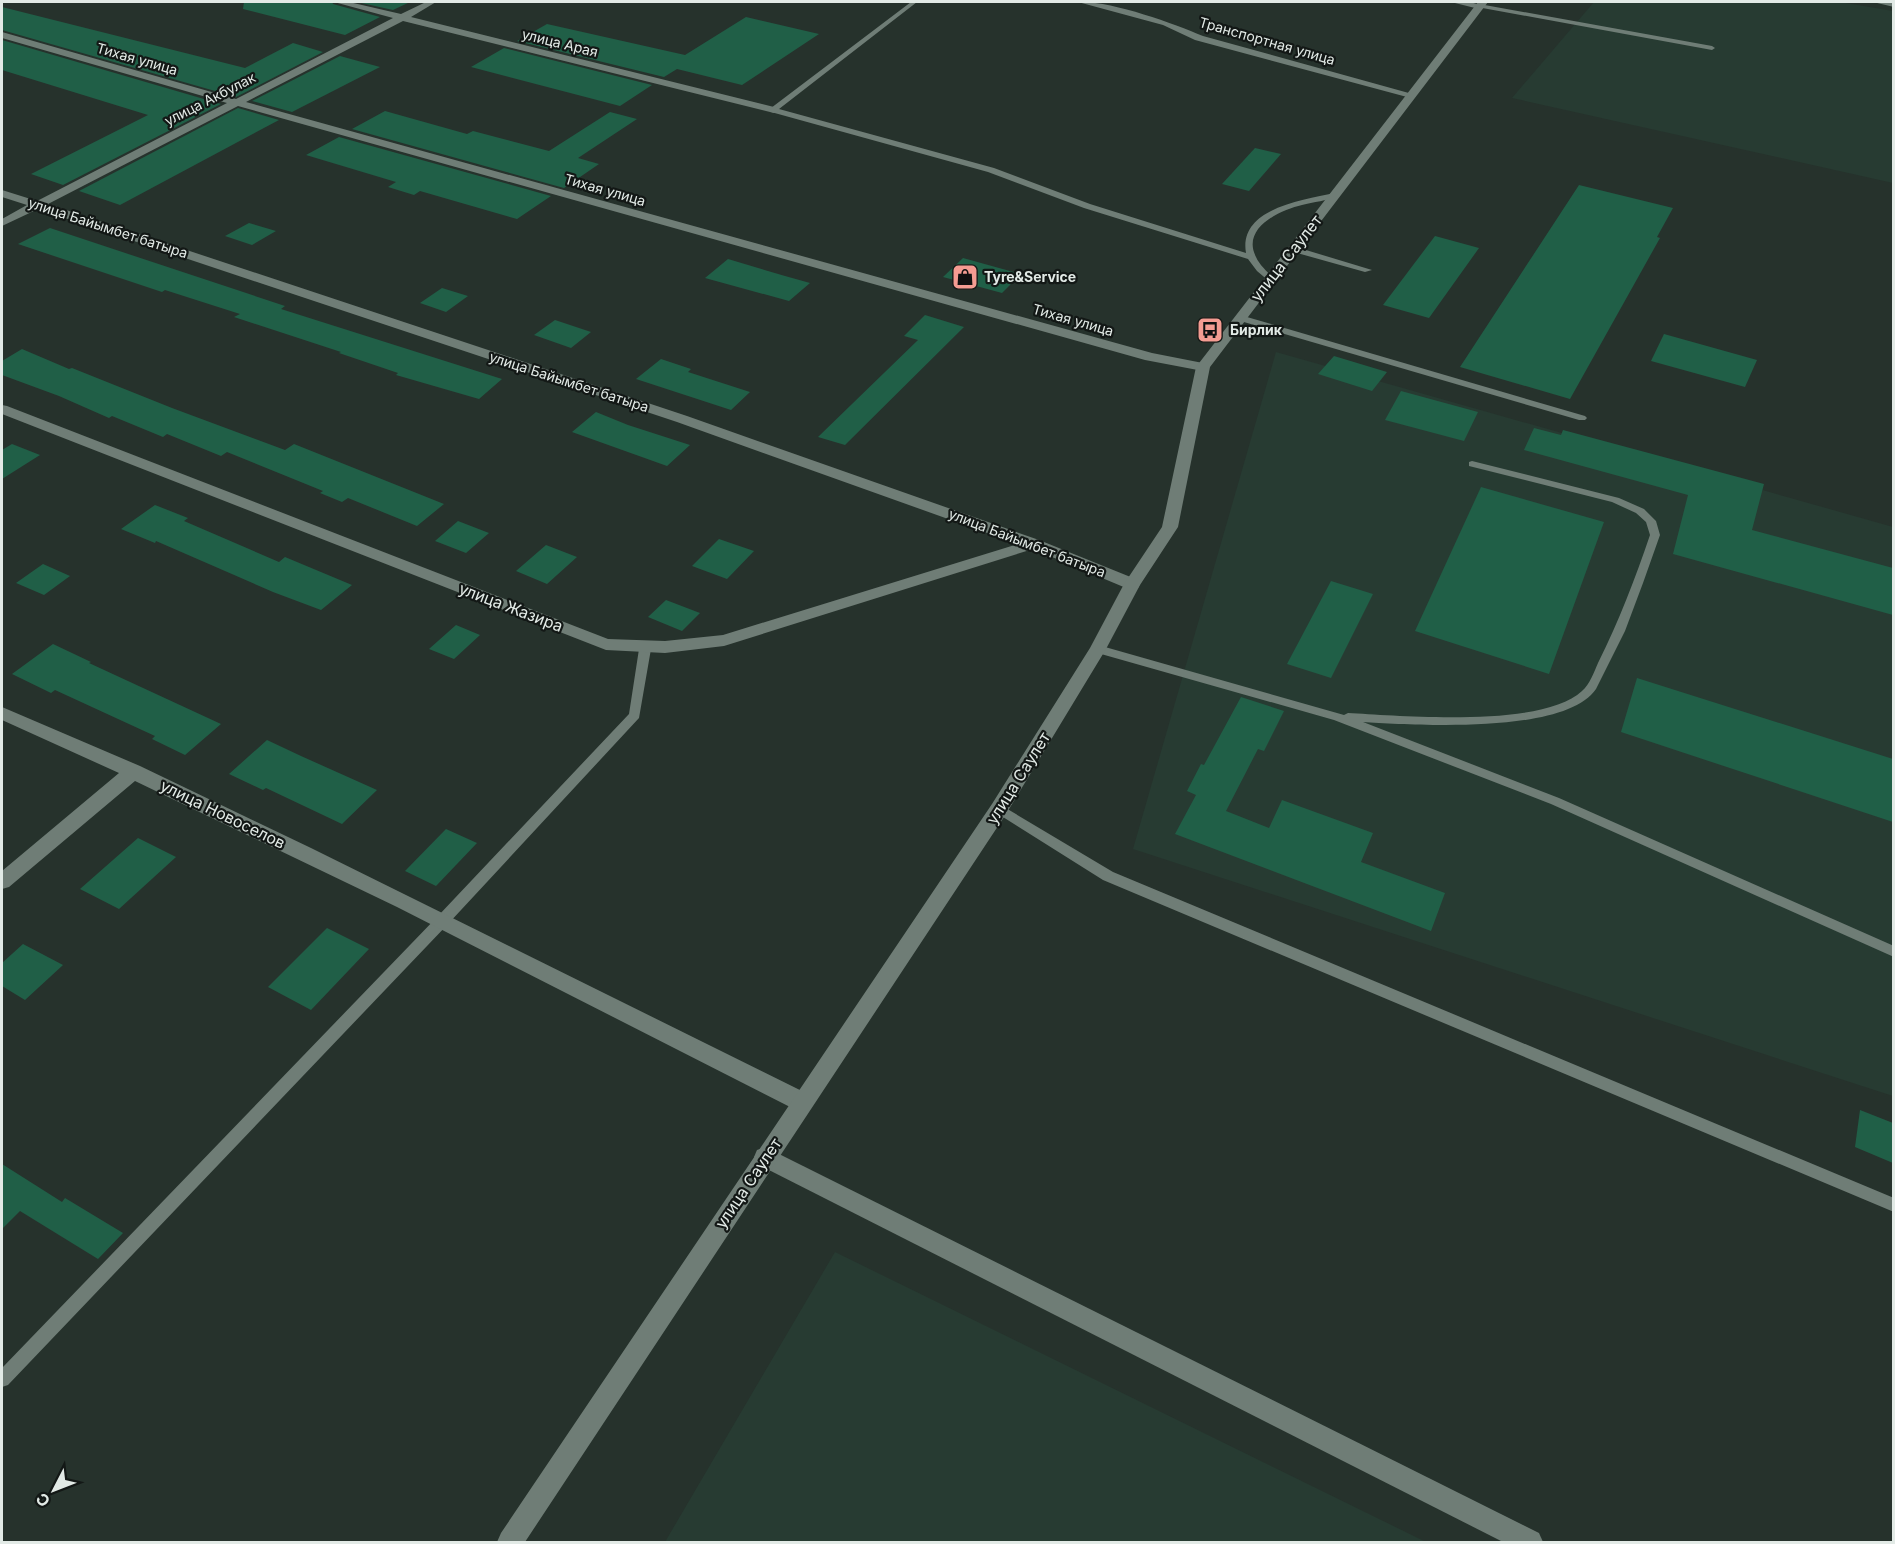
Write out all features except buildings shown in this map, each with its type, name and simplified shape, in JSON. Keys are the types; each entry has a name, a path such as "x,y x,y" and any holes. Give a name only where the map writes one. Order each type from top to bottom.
{"street":[{"name":"улица Арая","path":"339,2 774,110"},
{"name":"улица Акбулак","path":"2,223 432,2"},
{"name":"Транспортная улица","path":"1083,2 1166,23 1199,38 1411,95"},
{"path":"1456,2 1481,4"},
{"name":"улица Саулет","path":"510,1542 999,809 1098,649 1132,584 1170,527 1203,367 1481,4"},
{"name":"Тихая улица","path":"2,35 1139,354 1203,367"},
{"name":"улица Байымбет батыра","path":"2,193 682,419 1034,544 1132,584"},
{"name":"улица Жазира","path":"2,409 606,644 645,649 686,647 724,640 1034,544"},
{"name":"улица Новоселов","path":"2,713 134,771 443,920 802,1102"},
{"path":"2,882 134,771"},
{"path":"765,1157 1530,1542"}],"lane":[{"path":"774,110 914,2"},
{"path":"1876,2 1893,4"},
{"path":"1481,4 1712,48"},
{"path":"774,110 991,170 1087,206 1251,257"},
{"path":"1270,279 1251,257 1248,244 1251,233 1268,215 1297,204 1334,195"},
{"path":"1293,249 1368,270"},
{"path":"1240,318 1582,418"},
{"path":"1338,717 1430,721 1519,716 1565,707 1586,694 1623,627 1655,535 1651,521 1640,511 1615,500 1472,464"},
{"path":"2,1379 443,920 635,715 645,649"},
{"path":"1098,649 1338,717 1554,801 1893,952"},
{"path":"999,809 1108,876 1893,1205"}],"shaded area":[{"path":"1594,2 1840,2 1893,11 1893,183 1512,98"},
{"path":"1276,352 1893,527 1893,1096 1133,849"},
{"path":"835,1252 1426,1542 665,1542"}],"place":[{"name":"Tyre&Service","path":"965,277"},
{"name":"Бирлик","path":"1210,330"}]}
